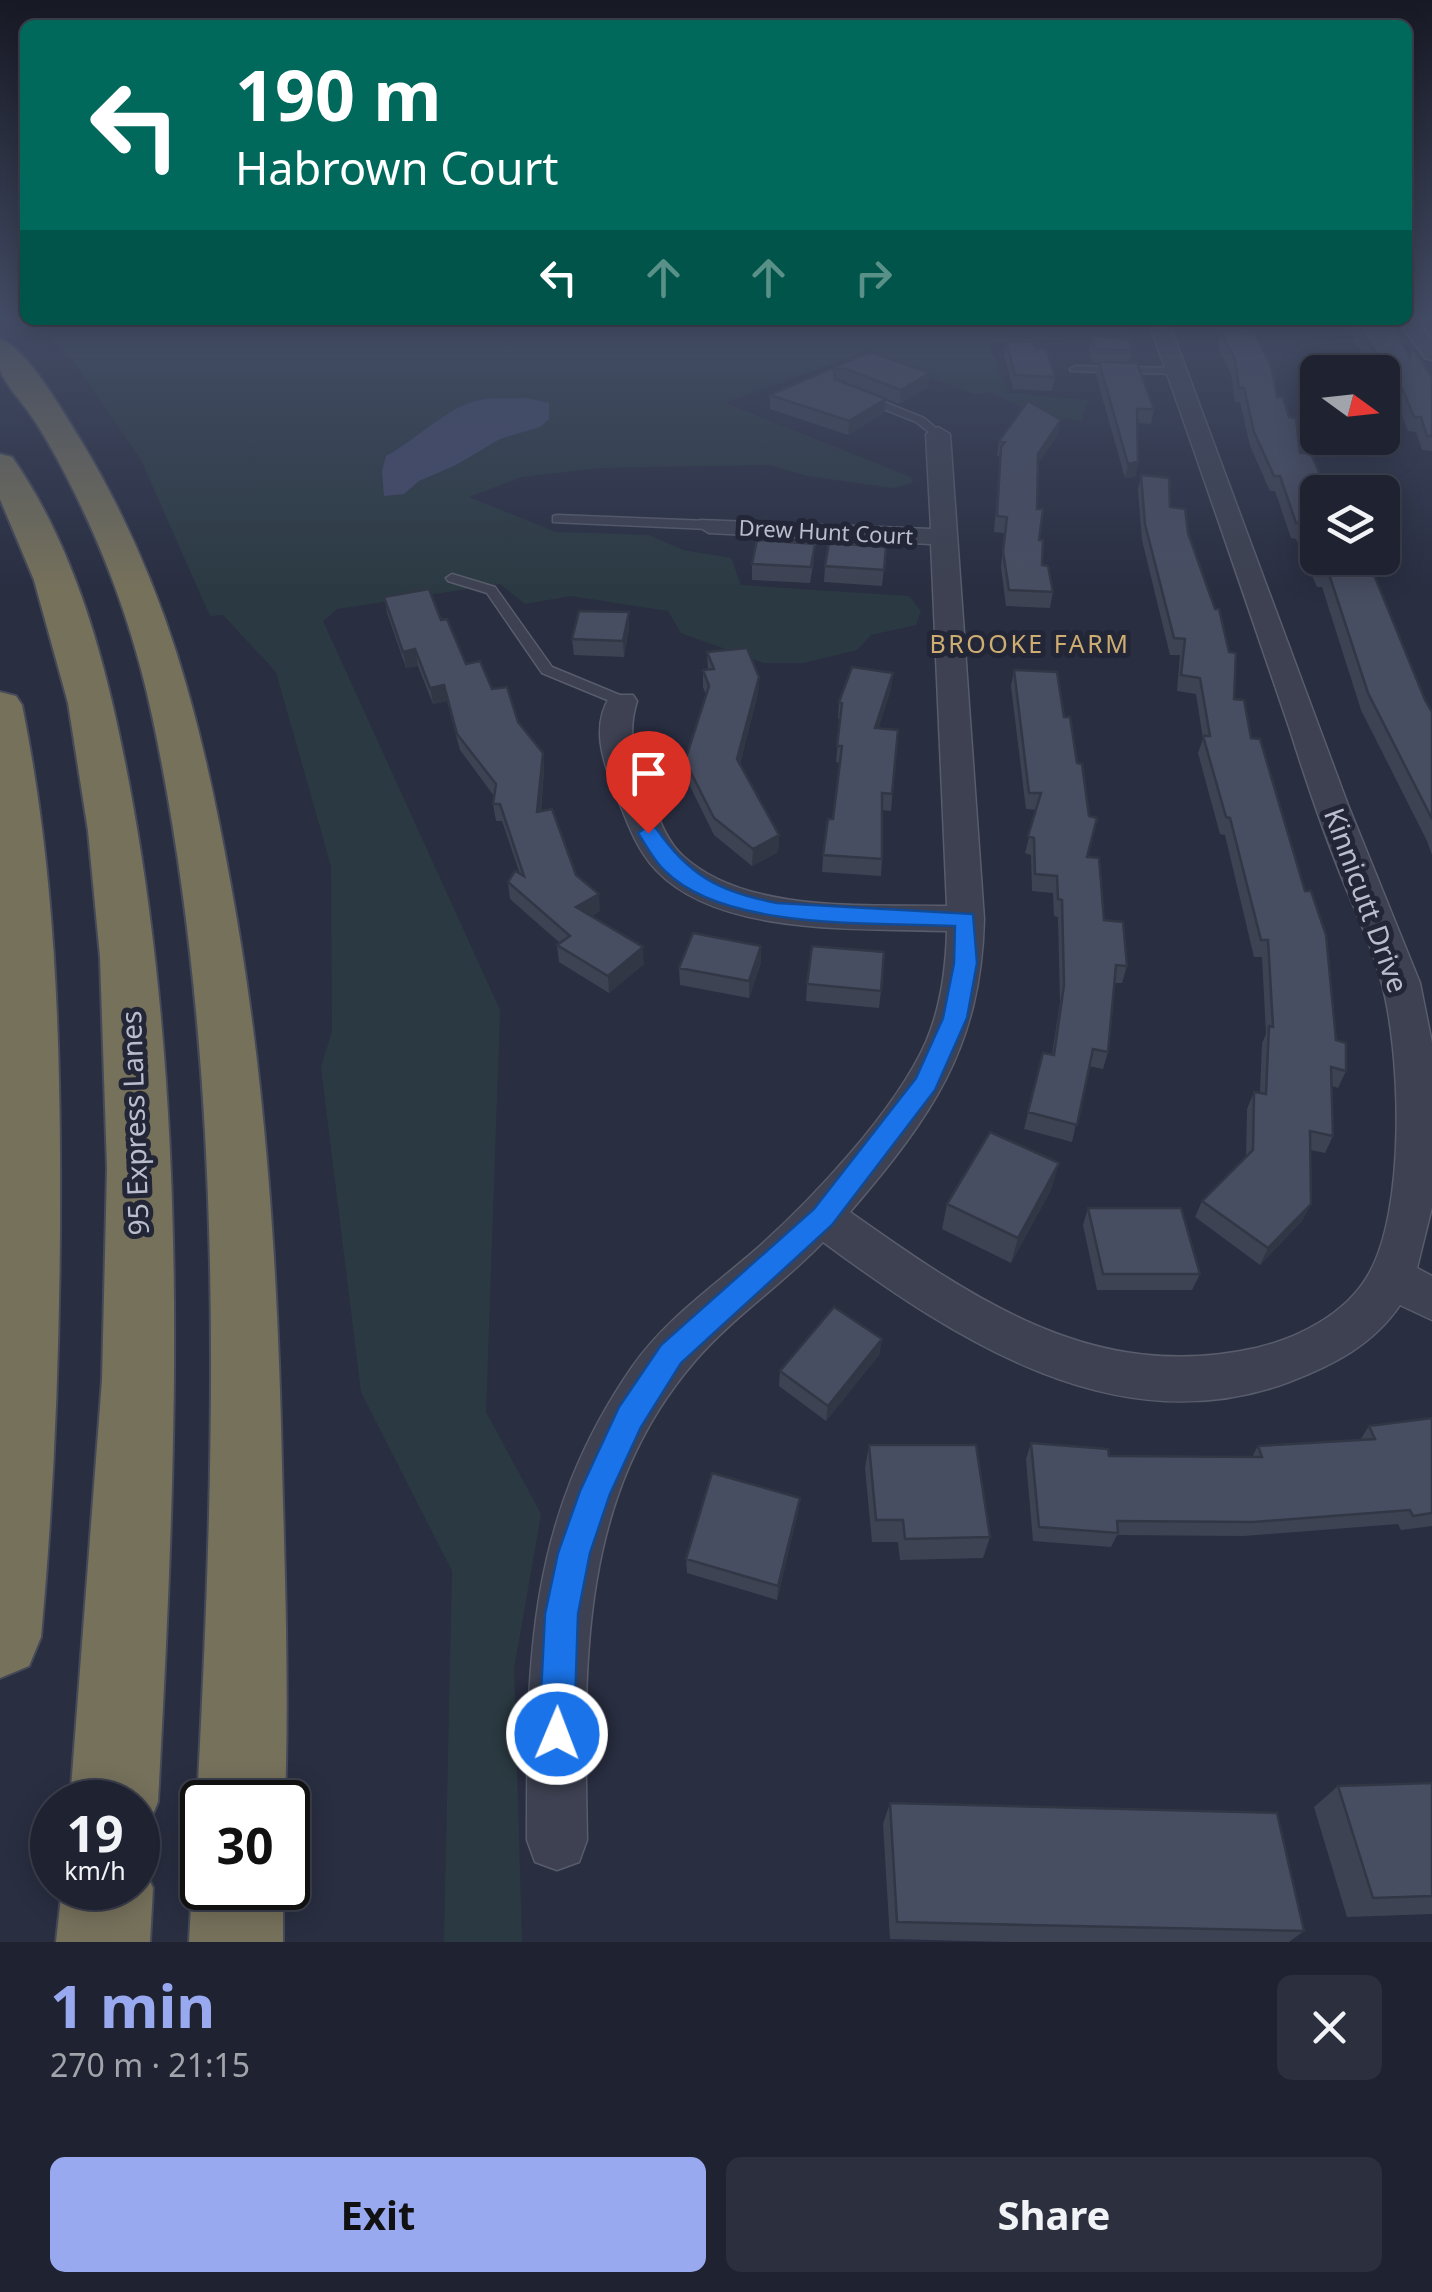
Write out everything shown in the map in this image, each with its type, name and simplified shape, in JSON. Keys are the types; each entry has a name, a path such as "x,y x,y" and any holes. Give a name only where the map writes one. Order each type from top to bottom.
{"highway":[{"path":"44,409 68,448 144,614 178,732 214,932 230,1060 241,1242 246,1399 241,1780"},
{"name":"95 Express Lanes","path":"0,464 58,592 80,667 100,756 120,878 132,1014 139,1208 138,1420 115,1780"},
{"path":"0,705 23,858 30,988 24,1356 0,1637"},
{"path":"103,1942 105,1910"},
{"path":"236,1942 237,1910"}],"street":[{"name":"Kinnicutt Drive","path":"823,1217 916,1284 1032,1351 1087,1370 1144,1379 1200,1380 1253,1373 1308,1354 1339,1336 1375,1303 1392,1277 1403,1249 1412,1193 1416,1110 1412,1038 1402,984 1337,821 1190,409"},
{"path":"557,1840 556,1698 561,1614 574,1553 595,1491 630,1417 671,1354 823,1217 927,1083 958,1000 966,963 966,919 938,434"},
{"name":"Drew Hunt Court","path":"709,525 943,536"},
{"path":"622,701 613,732 616,752 648,833 670,864 687,878 744,904 777,910 966,919"},
{"path":"1392,1277 1432,1300"}],"lane":[{"path":"892,409 920,420 938,434"},
{"path":"557,519 709,525"},
{"path":"452,578 491,590 547,670 622,701"}],"shaded area":[{"path":"106,409 456,409 386,457 419,481 500,439 540,427 532,409 739,409 911,477 913,483 893,488 808,476 769,465 601,468 522,477 469,497 556,532 649,535 683,550 731,558 741,585 909,596 921,611 916,625 871,635 857,650 803,663 764,663 681,633 668,611 571,596 525,604 500,584 337,609 323,621 500,1010 486,1412 541,1514 514,1669 522,1942 444,1942 452,1571 361,1392 321,1067 332,1031 331,866 276,672 223,615 210,616 141,460"},
{"path":"1023,409 1086,409 1082,421 1038,416"}],"water":[{"path":"458,409 549,409 549,419 540,427 500,439 419,481 404,494 384,496 382,471 386,456"}],"building":[{"path":"811,409 870,409 849,421"},
{"path":"1022,409 1041,409 1061,420 1038,454 1037,509 1043,509 1039,540 1043,540 1042,565 1048,566 1053,592 1009,590 1003,552 1007,517 997,516 1001,447 1005,442 999,441"},
{"path":"1112,409 1154,409 1137,409 1138,462 1128,464"},
{"path":"1249,409 1286,409 1289,417 1296,418 1300,455 1312,455 1320,475 1300,475 1300,523 1296,523 1280,476 1274,476 1254,432"},
{"path":"1411,409 1432,409 1432,436 1427,436 1421,417 1414,417"},
{"path":"1141,475 1169,478 1170,507 1185,509 1188,533 1215,609 1219,609 1229,652 1236,653 1234,699 1244,700 1251,738 1260,739 1305,891 1311,891 1326,935 1336,1040 1346,1043 1346,1071 1331,1067 1333,1136 1310,1131 1311,1204 1268,1248 1202,1201 1253,1150 1254,1092 1266,1094 1269,1026 1273,1027 1268,940 1261,940 1230,818 1226,817 1203,736 1210,736 1200,678 1181,675 1185,639 1174,638 1145,524"},
{"path":"757,540 815,544 811,567 752,564"},
{"path":"829,543 886,547 884,570 825,566"},
{"path":"1329,575 1374,575 1432,712 1432,819 1368,693"},
{"path":"429,589 466,664 480,661 492,689 507,687 518,722 543,753 537,812 552,809 576,875 599,894 576,907 643,947 608,976 557,945 570,936 508,882 515,871 524,876 500,804 493,804 496,784 457,734 444,685 430,688 415,649 403,652 384,597"},
{"path":"579,611 629,612 623,641 572,639"},
{"path":"747,648 759,677 737,759 779,835 753,849 714,818 685,761 709,686 703,670 714,669 707,652"},
{"path":"852,667 893,673 875,728 898,730 892,794 882,793 882,859 823,855 828,819 833,819 842,746 837,746 842,703 839,702"},
{"path":"1014,670 1057,672 1064,717 1070,717 1077,763 1082,764 1089,816 1097,818 1087,857 1099,858 1104,920 1123,922 1127,966 1116,965 1108,1052 1093,1049 1077,1125 1028,1112 1043,1053 1054,1055 1064,985 1062,900 1058,899 1057,876 1035,874 1034,838 1028,836 1041,793 1029,793"},
{"path":"693,933 761,946 749,981 679,968"},
{"path":"812,946 884,952 881,991 807,984"},
{"path":"990,1132 1059,1163 1018,1238 947,1204"},
{"path":"1088,1208 1181,1208 1200,1274 1103,1274"},
{"path":"834,1307 882,1339 828,1406 780,1371"},
{"path":"1432,1418 1432,1513 1413,1516 1410,1510 1253,1522 1117,1521 1118,1533 1039,1527 1031,1443 1108,1449 1109,1456 1262,1457 1258,1446 1375,1439 1369,1426"},
{"path":"869,1445 976,1445 990,1537 905,1539 903,1520 876,1520"},
{"path":"712,1473 800,1498 778,1586 686,1559"},
{"path":"1432,1783 1432,1896 1373,1898 1338,1786"},
{"path":"890,1803 1277,1813 1304,1931 897,1922"}],"district":[{"name":"BROOKE FARM","path":"1030,643"}],"route":[{"path":"557,1734 561,1614 574,1553 595,1491 630,1417 671,1354 823,1217 927,1083 955,1018 966,963 966,919 777,910 744,904 687,878 670,864 648,833"}]}
